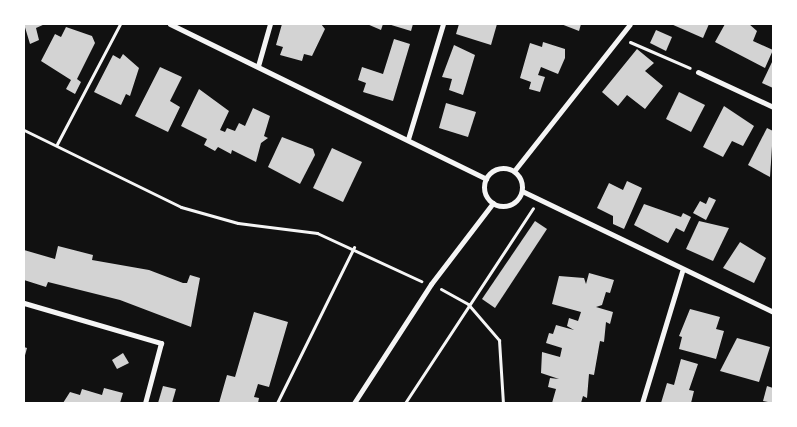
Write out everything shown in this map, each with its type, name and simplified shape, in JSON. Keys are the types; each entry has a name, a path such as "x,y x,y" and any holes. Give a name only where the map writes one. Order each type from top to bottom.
{"street":[{"path":"170,24 408,139 486,179"},
{"path":"258,66 270,24"},
{"path":"408,139 443,24"},
{"path":"514,171 630,24"},
{"path":"698,72 773,107"},
{"path":"514,171 498,168 486,179 486,194 493,202 508,205 522,191"},
{"path":"514,171 522,191 682,271 773,312"},
{"path":"354,403 431,284 493,202"},
{"path":"642,403 682,271"},
{"path":"24,303 161,343 145,403"}],"path":[{"path":"57,144 120,24"},
{"path":"620,37 698,72"},
{"path":"24,130 57,144 181,207 238,223 317,233 354,247 411,279 431,284 468,304 499,340 503,403"},
{"path":"405,403 468,304 534,208 522,191"},
{"path":"277,403 354,247"}],"building":[{"path":"24,24 45,24 36,28 39,40 30,44"},
{"path":"282,24 321,24 325,29 312,56 304,54 302,61 280,55 283,47 276,45"},
{"path":"367,24 383,24 381,30"},
{"path":"388,24 413,24 411,31"},
{"path":"459,24 497,24 491,45 456,34"},
{"path":"561,24 581,24 579,31"},
{"path":"671,24 709,24 703,38"},
{"path":"725,24 749,24 757,31 753,41 773,50 765,68 715,42"},
{"path":"66,27 92,36 95,43 77,79 81,82 75,94 66,89 71,80 41,61 55,34 61,37"},
{"path":"656,30 672,37 666,51 650,43"},
{"path":"394,39 410,44 393,101 363,92 366,83 358,80 362,67 383,74"},
{"path":"543,42 565,49 565,58 558,74 541,67 538,75 545,77 540,92 529,89 531,82 520,78 530,43 542,47"},
{"path":"454,45 475,55 463,95 449,90 452,79 442,77"},
{"path":"637,49 654,63 645,71 663,86 645,109 627,95 618,106 602,92"},
{"path":"123,54 139,68 130,96 126,94 121,105 94,92 113,55 120,59"},
{"path":"773,60 773,88 762,83"},
{"path":"160,67 182,77 170,101 180,107 168,132 135,116"},
{"path":"199,89 229,111 220,130 225,132 227,128 235,131 239,123 245,126 253,108 270,116 264,136 268,138 261,143 256,162 232,150 231,154 218,147 215,151 204,145 207,139 181,126"},
{"path":"679,92 705,105 691,132 666,119"},
{"path":"446,103 476,112 468,137 439,128"},
{"path":"724,106 754,126 743,146 732,141 723,157 703,147"},
{"path":"767,128 773,131 770,177 748,165"},
{"path":"282,137 313,149 315,155 300,184 268,167"},
{"path":"332,148 362,162 343,202 313,188"},
{"path":"627,181 642,188 624,229 613,224 613,216 597,208 609,183 623,190"},
{"path":"709,197 716,200 706,220 693,213 700,201 706,204"},
{"path":"644,204 681,217 683,213 691,217 684,232 676,228 668,243 634,225"},
{"path":"535,221 547,229 495,308 482,299"},
{"path":"699,221 729,228 713,261 686,249"},
{"path":"740,242 766,258 754,283 723,268"},
{"path":"58,246 93,255 92,260 149,270 183,283 187,283 190,275 200,278 191,327 120,300 48,282 46,287 24,280 24,250 55,259"},
{"path":"589,273 614,280 610,293 606,292 602,305 596,307 613,312 610,324 606,322 604,342 600,341 594,375 589,374 587,398 583,396 581,403 552,403 556,389 548,387 550,378 559,379 541,373 542,352 560,357 562,348 546,343 549,333 553,334 556,325 574,330 567,326 569,318 578,321 581,312 552,304 559,276 584,278 586,284"},
{"path":"690,309 720,317 716,329 724,331 716,359 679,349 682,337 679,336"},
{"path":"254,312 288,322 269,387 258,384 254,397 259,398 258,403 219,403 227,375 235,377"},
{"path":"737,338 770,347 759,382 720,371"},
{"path":"24,347 27,348 24,359"},
{"path":"123,353 129,363 117,369 112,360"},
{"path":"681,359 698,364 689,390 694,391 691,403 661,403 667,383 674,385"},
{"path":"163,386 176,389 172,403 158,403"},
{"path":"767,386 773,388 773,403 763,401"},
{"path":"104,388 123,393 120,403 63,403 70,392 80,395 82,389 102,395"}]}
